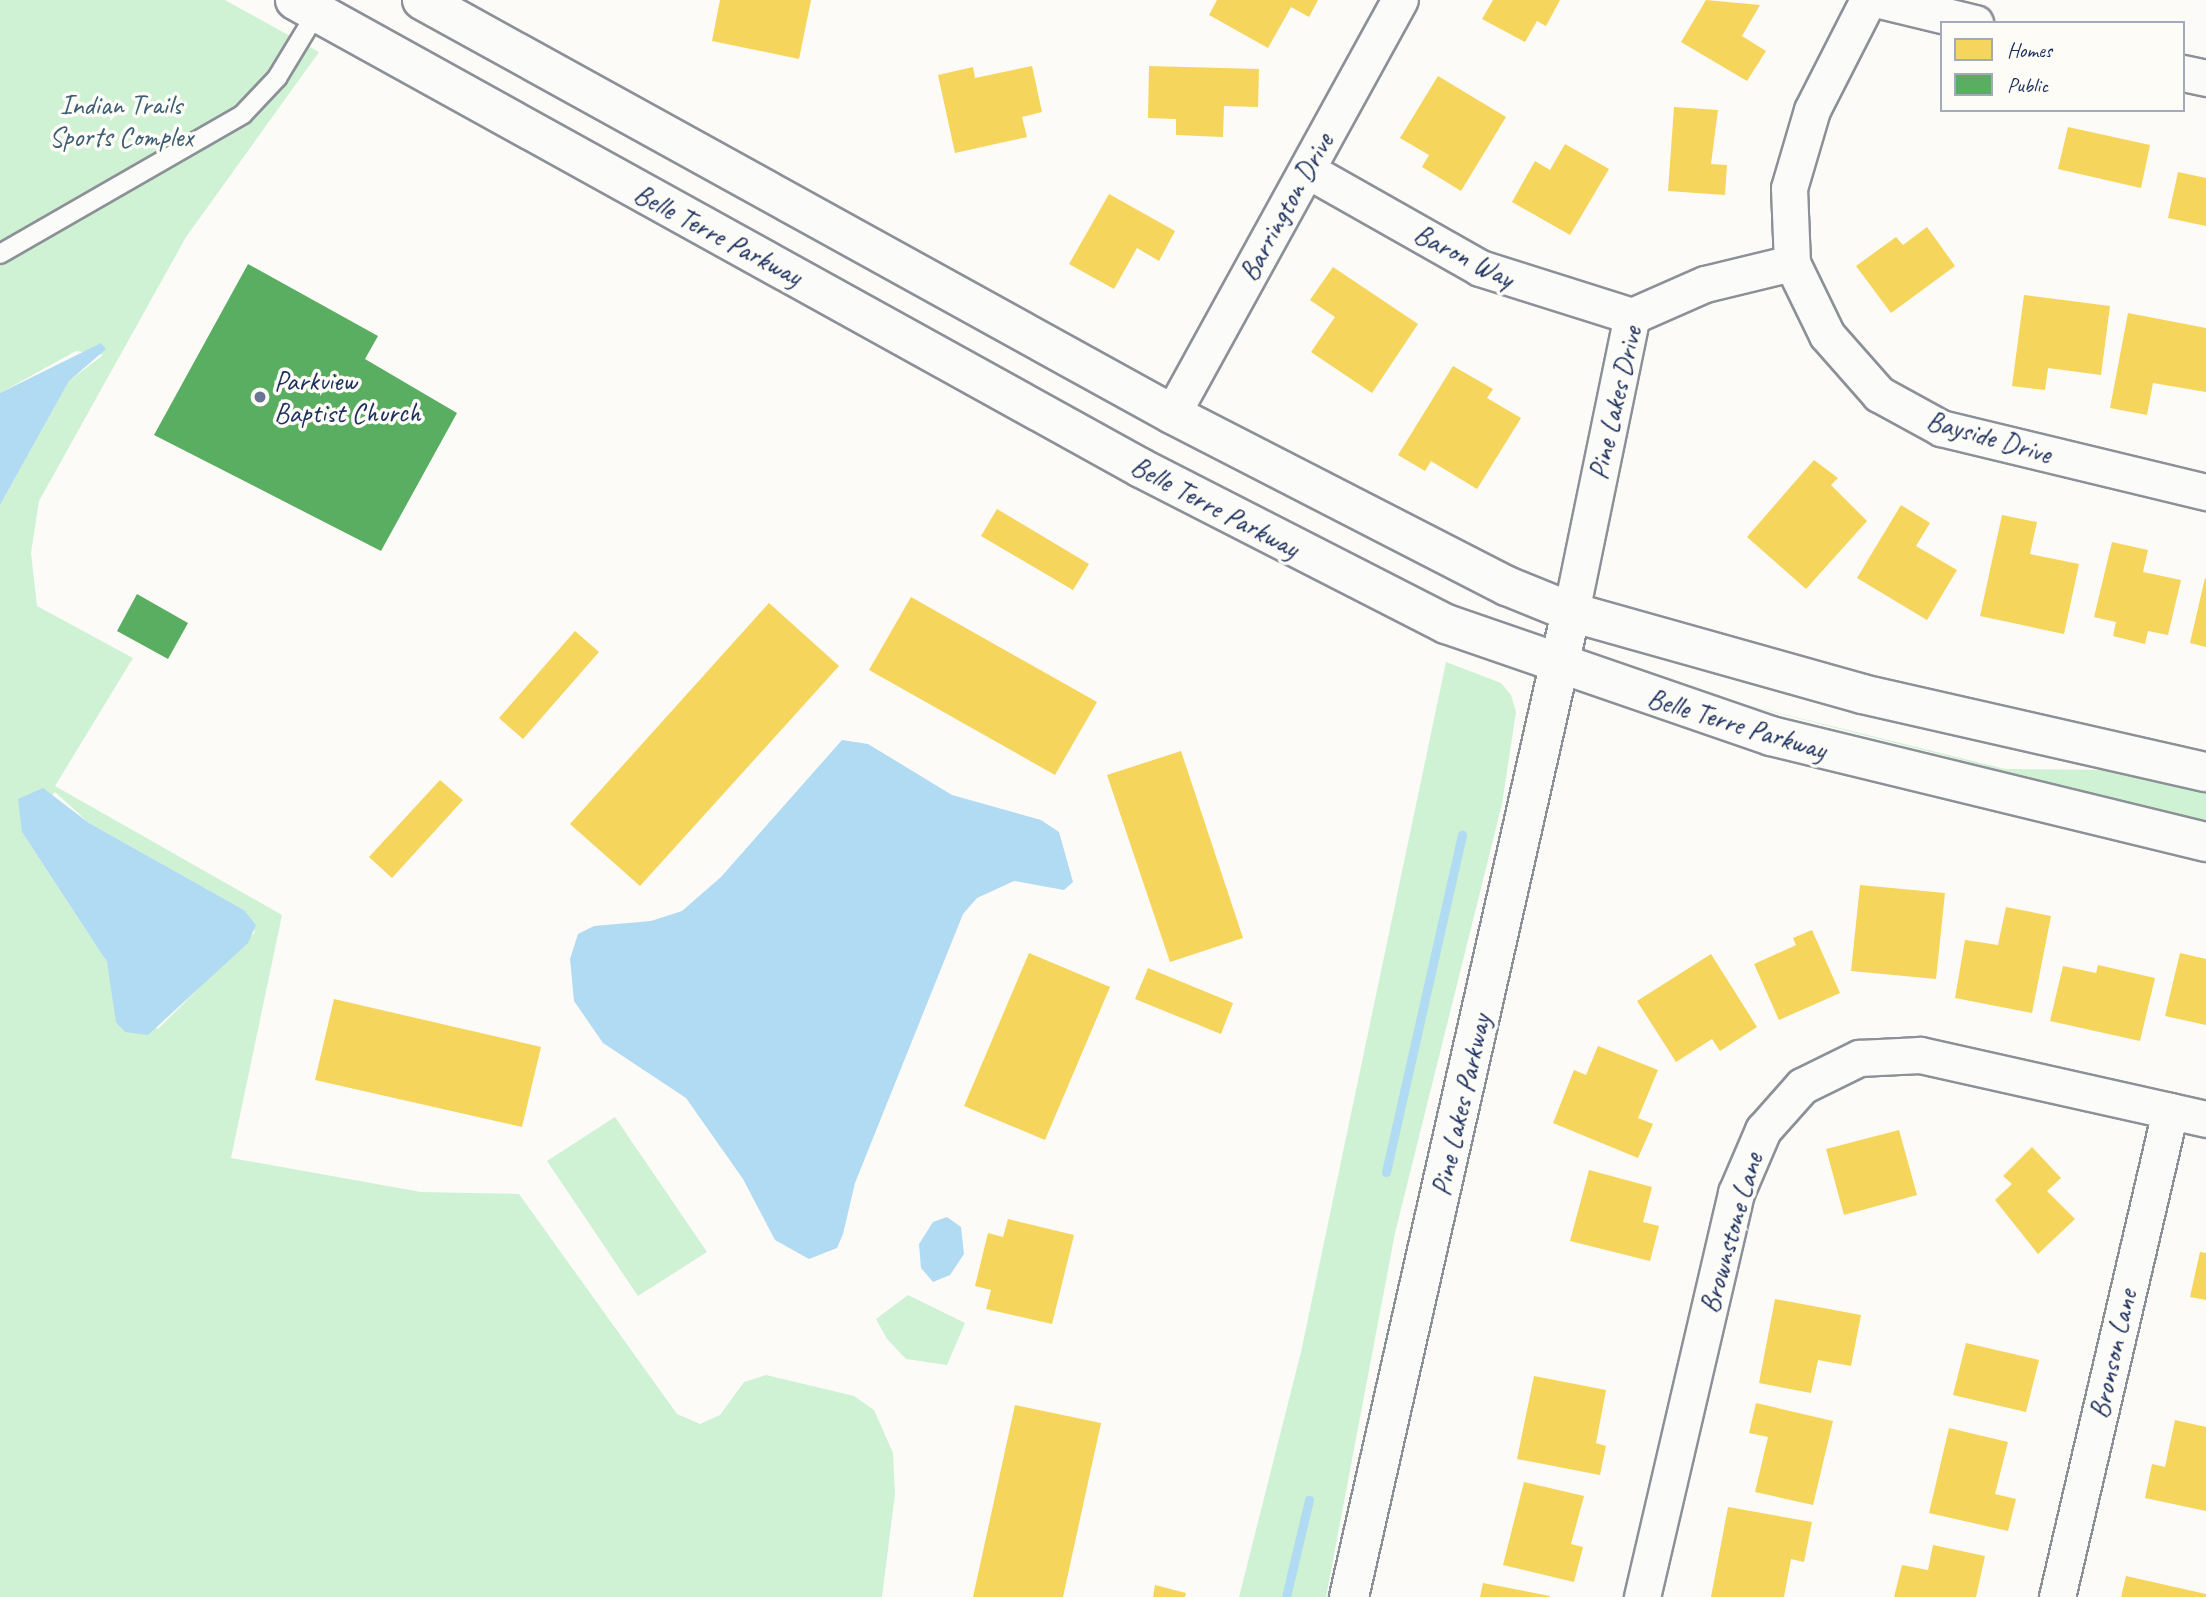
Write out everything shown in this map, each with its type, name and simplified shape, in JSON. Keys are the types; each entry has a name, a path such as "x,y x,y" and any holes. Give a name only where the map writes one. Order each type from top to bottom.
{"main road":[{"name":"Belle Terre Parkway","path":"422,0 1172,414 1434,552 1570,612 1862,694 2206,772"},
{"name":"Belle Terre Parkway","path":"306,6 1273,538 1395,601 1562,668 1893,770 2206,842"},
{"name":"Pine Lakes Parkway","path":"1349,1597 1562,668 1570,612"}],"street":[{"name":"Barrington Drive","path":"1172,414 1401,0"},
{"name":"Bayside Drive","path":"1868,0 1799,144 1788,210 1792,263 1838,351 1865,382 1910,414 1958,434 2206,492"},
{"path":"1880,0 1967,21"},
{"path":"2185,73 2206,78"},
{"name":"Baron Way","path":"1307,170 1480,268 1632,316"},
{"name":"Pine Lakes Drive","path":"1570,612 1632,316 1705,284 1792,263"},
{"name":"Brownstone Lane","path":"1642,1597 1736,1192 1763,1130 1787,1099 1838,1066 1900,1055 2206,1119"},
{"name":"Bronson Lane","path":"2057,1597 2170,1111"}],"lane":[{"path":"0,254 194,146 256,102 306,6"}],"green space":[{"name":"Indian Trails Sports Complex","path":"0,0 225,0 319,52 186,237 39,501 31,553 37,606 133,658 55,786 282,915 231,1158 421,1192 519,1194 677,1414 700,1424 720,1415 744,1382 766,1375 854,1396 874,1410 893,1453 895,1494 882,1597 0,1597 0,505 69,381 103,355 76,351 0,393","holes":["55,792 89,823 244,910 255,932 158,1029 115,1000 107,962 22,832"]},
{"path":"1446,662 1501,683 1511,695 1516,712 1502,804 1395,1233 1326,1597 1239,1597 1301,1352"},
{"path":"1710,696 2005,769 2107,770 2206,791 2206,822"},
{"path":"615,1117 707,1252 638,1296 547,1161"},
{"path":"908,1295 965,1323 947,1365 906,1359 887,1339 876,1319"}],"water":[{"path":"101,343 106,349 69,381 0,505 0,393"},
{"path":"842,740 868,744 952,795 1041,820 1059,832 1073,882 1064,890 1014,881 977,898 963,914 855,1183 837,1248 809,1259 775,1240 743,1179 686,1098 603,1043 574,1001 570,959 578,934 594,926 651,921 682,911 721,877"},
{"path":"43,788 89,823 244,910 256,925 248,943 148,1035 125,1032 116,1022 107,962 22,832 18,799"},
{"path":"947,1217 961,1227 964,1254 950,1275 933,1282 921,1268 919,1244 933,1222"}],"building: Homes":[{"path":"720,0 811,0 799,59 712,41"},
{"path":"1217,0 1318,0 1309,17 1291,7 1268,48 1209,15"},
{"path":"1493,0 1560,0 1546,26 1537,21 1525,42 1482,19"},
{"path":"1706,0 1760,5 1742,36 1766,51 1747,81 1681,42"},
{"path":"1032,66 1042,112 1022,117 1027,137 955,153 938,75 973,67 975,78"},
{"path":"1149,66 1259,69 1258,107 1224,106 1223,137 1176,135 1176,119 1148,118"},
{"path":"1438,76 1506,117 1461,191 1422,167 1429,155 1400,138"},
{"path":"1674,107 1718,110 1711,164 1727,165 1725,195 1668,191"},
{"path":"2068,127 2150,145 2141,188 2058,169"},
{"path":"1565,144 1609,169 1570,235 1512,202 1535,161 1550,170"},
{"path":"2178,172 2206,178 2206,226 2168,218"},
{"path":"1109,194 1175,231 1159,261 1137,248 1114,289 1069,264"},
{"path":"1927,227 1955,266 1891,313 1856,266 1896,237 1903,245"},
{"path":"1333,267 1418,324 1372,393 1311,352 1335,317 1310,300"},
{"path":"2024,295 2110,306 2101,375 2048,368 2045,390 2012,386"},
{"path":"2128,313 2206,328 2206,392 2153,383 2147,415 2110,408"},
{"path":"1453,366 1493,389 1487,398 1521,418 1477,489 1431,461 1425,471 1398,455"},
{"path":"1814,460 1838,478 1831,485 1867,521 1806,589 1747,537"},
{"path":"1901,505 1930,523 1916,546 1957,570 1927,620 1857,578"},
{"path":"997,509 1089,564 1073,590 981,536"},
{"path":"2002,515 2037,522 2030,554 2079,564 2064,634 1980,616"},
{"path":"2112,542 2148,550 2143,572 2181,580 2168,635 2148,631 2145,644 2113,636 2116,622 2094,617"},
{"path":"2206,579 2206,647 2190,643"},
{"path":"911,597 1097,702 1055,775 869,670"},
{"path":"769,603 839,666 640,886 570,824"},
{"path":"575,631 599,652 523,739 499,718"},
{"path":"1181,751 1243,938 1170,962 1107,775"},
{"path":"440,780 463,800 392,878 369,857"},
{"path":"1860,885 1945,893 1936,979 1851,971"},
{"path":"2006,907 2051,916 2032,1013 1955,998 1965,940 1998,945"},
{"path":"1812,930 1840,993 1779,1020 1754,964 1796,945 1793,938"},
{"path":"1029,953 1110,987 1045,1140 964,1106"},
{"path":"2180,953 2206,959 2206,1025 2165,1016"},
{"path":"1711,954 1757,1027 1720,1051 1712,1039 1676,1062 1637,1001"},
{"path":"2098,965 2155,978 2140,1041 2050,1021 2063,966 2096,973"},
{"path":"1148,968 1233,1003 1221,1034 1135,999"},
{"path":"334,999 541,1047 522,1127 315,1080"},
{"path":"1598,1046 1658,1070 1638,1118 1653,1124 1638,1158 1553,1123 1574,1070 1586,1075"},
{"path":"1899,1130 1917,1195 1844,1215 1826,1149"},
{"path":"2032,1147 2061,1178 2047,1191 2075,1219 2038,1254 1995,1200 2012,1184 2003,1176"},
{"path":"1589,1170 1652,1187 1643,1222 1659,1226 1650,1261 1570,1241"},
{"path":"1008,1219 1074,1235 1052,1324 986,1309 991,1290 975,1286 988,1233 1003,1237"},
{"path":"2200,1252 2206,1253 2206,1300 2190,1297"},
{"path":"1775,1299 1861,1315 1851,1366 1818,1360 1811,1393 1759,1383"},
{"path":"1966,1343 2039,1360 2026,1412 1953,1395"},
{"path":"1534,1376 1606,1390 1596,1443 1606,1446 1600,1475 1517,1459"},
{"path":"1756,1403 1833,1421 1813,1505 1755,1492 1768,1437 1749,1433"},
{"path":"1015,1405 1101,1423 1063,1597 973,1597"},
{"path":"2175,1420 2206,1427 2206,1511 2145,1498 2152,1464 2165,1467"},
{"path":"1949,1428 2008,1442 1995,1494 2016,1499 2008,1531 1929,1513"},
{"path":"1524,1482 1584,1496 1571,1544 1583,1547 1574,1582 1503,1565"},
{"path":"1728,1507 1812,1522 1804,1562 1791,1559 1784,1597 1711,1597"},
{"path":"1933,1545 1985,1556 1976,1597 1894,1597 1902,1565 1928,1570"},
{"path":"2126,1576 2206,1594 2206,1597 2121,1597"},
{"path":"1483,1583 1550,1596 1550,1597 1480,1597"},
{"path":"1155,1585 1186,1593 1185,1597 1153,1597"}],"building: Public":[{"name":"Parkview Baptist Church","path":"248,264 378,336 365,359 457,413 381,551 154,435"},
{"path":"137,594 188,623 168,659 117,631"}],"waterway":[{"path":"1386,1172 1462,834"},
{"path":"1286,1597 1309,1500"}],"place":[{"name":"Parkview Baptist Church","path":"260,397"}]}
